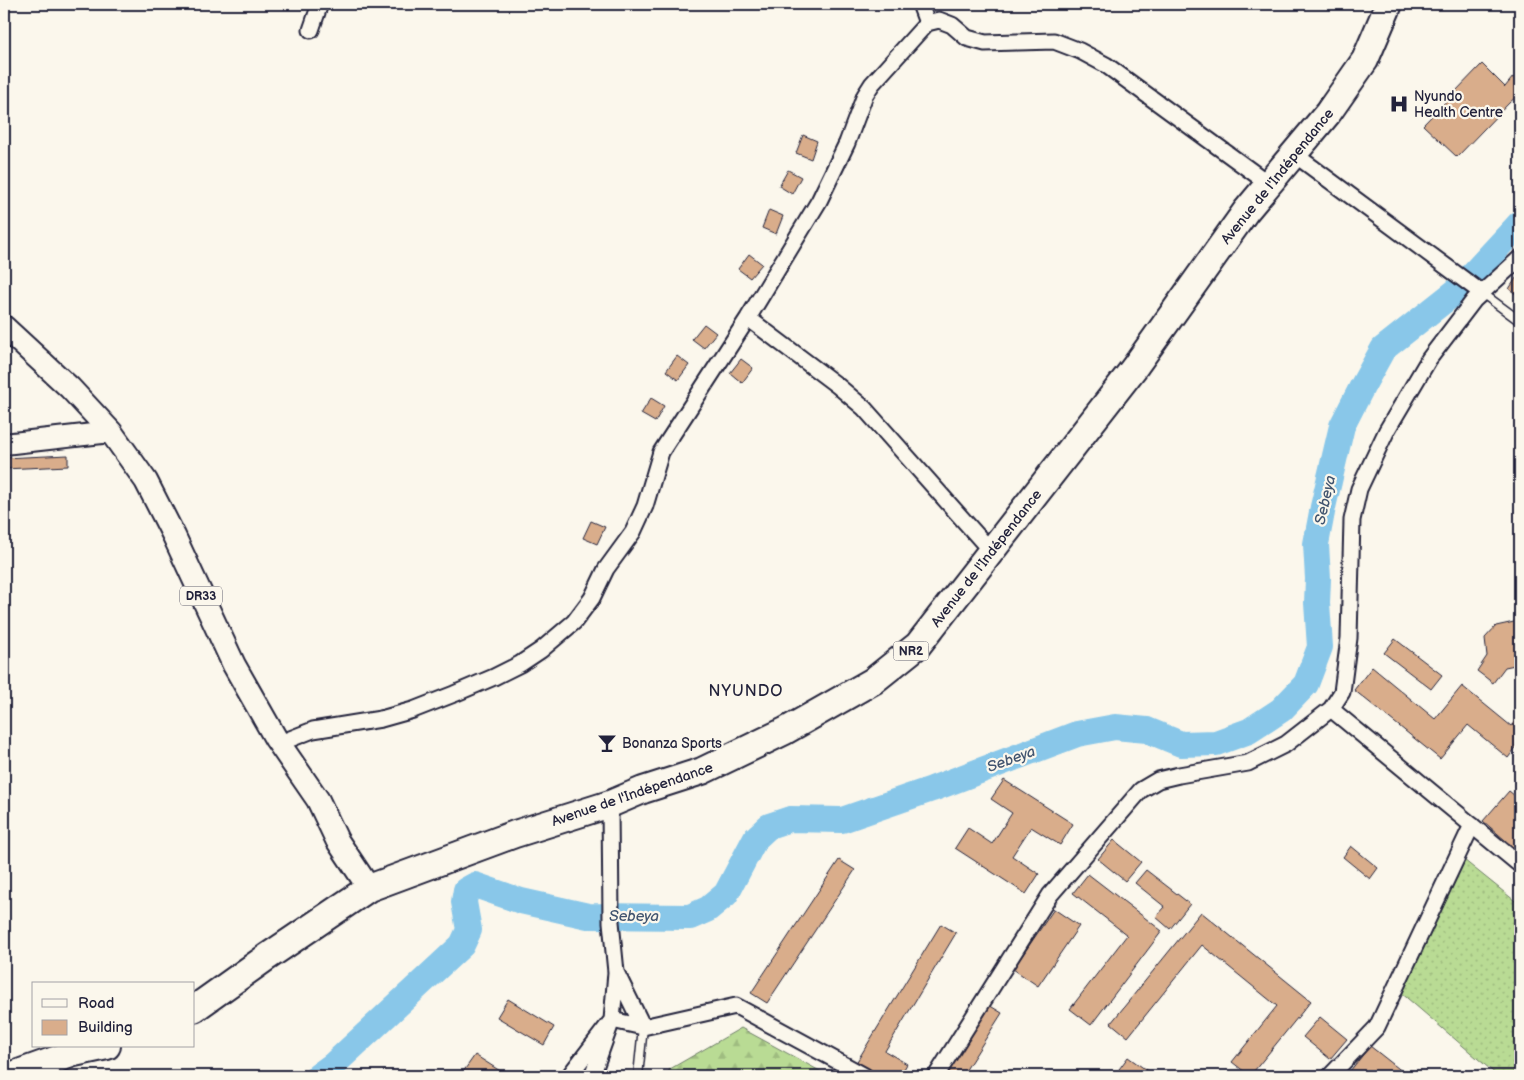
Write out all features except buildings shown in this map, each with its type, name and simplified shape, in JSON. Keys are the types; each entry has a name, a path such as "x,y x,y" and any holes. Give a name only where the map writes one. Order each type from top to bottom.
{"highway":[{"name":"Avenue de l'Indépendance","path":"195,1008 369,888 515,834 610,804 643,790 702,771 785,731 873,681 918,646 990,550 1134,368 1246,211 1328,113 1365,60 1389,4"},
{"path":"10,1076 74,1053 98,1048"}],"main road":[{"name":"DR33","path":"4,327 70,388 111,432 146,481 174,536 234,665 266,723 316,795 337,840 369,888"}],"street":[{"path":"311,30 320,4"},
{"path":"920,4 926,23"},
{"path":"280,743 313,730 381,719 413,710 454,694 520,664 541,650 574,622 592,598 606,569 633,532 645,506 661,452 748,318 819,201 846,143 865,95 872,84 926,23 939,20 952,24 967,38 985,43 1054,41 1080,51 1106,65 1269,184"},
{"path":"1294,154 1477,289"},
{"path":"936,1076 1050,896 1141,790 1158,780 1179,774 1248,763 1286,744 1331,708 1342,692 1350,638 1352,520 1359,489 1387,430 1429,358 1474,300 1477,289 1520,258"},
{"path":"748,318 864,408 990,550"},
{"path":"4,444 111,432"},
{"path":"1331,708 1520,865"},
{"path":"592,1076 612,1020 616,972 611,903 610,804"},
{"path":"1330,1076 1377,1027 1472,826"},
{"path":"616,972 643,1027"},
{"path":"612,1020 643,1027 736,1006 865,1076"},
{"path":"569,1076 612,1020"}],"lane":[{"path":"1477,289 1520,321"},
{"path":"638,1076 643,1027"}],"green space":[{"path":"1464,860 1520,905 1520,1076 1498,1076 1400,992"},
{"path":"741,1028 829,1076 665,1076 670,1069"}],"waterway":[{"name":"Sebeya","path":"318,1076 333,1065 462,945 469,930 464,902 466,890 475,885 521,901 588,916 690,917 708,909 726,894 755,839 769,826 790,819 842,820 932,789 1077,734 1115,727 1147,730 1181,744 1216,743 1249,731 1281,710 1306,684 1320,647 1316,544 1342,426 1383,349 1459,289 1520,223"}],"place":[{"name":"Nyundo Health Centre","path":"1399,104"},
{"name":"Bonanza Sports","path":"607,743"}],"district":[{"name":"NYUNDO","path":"746,690"}]}
